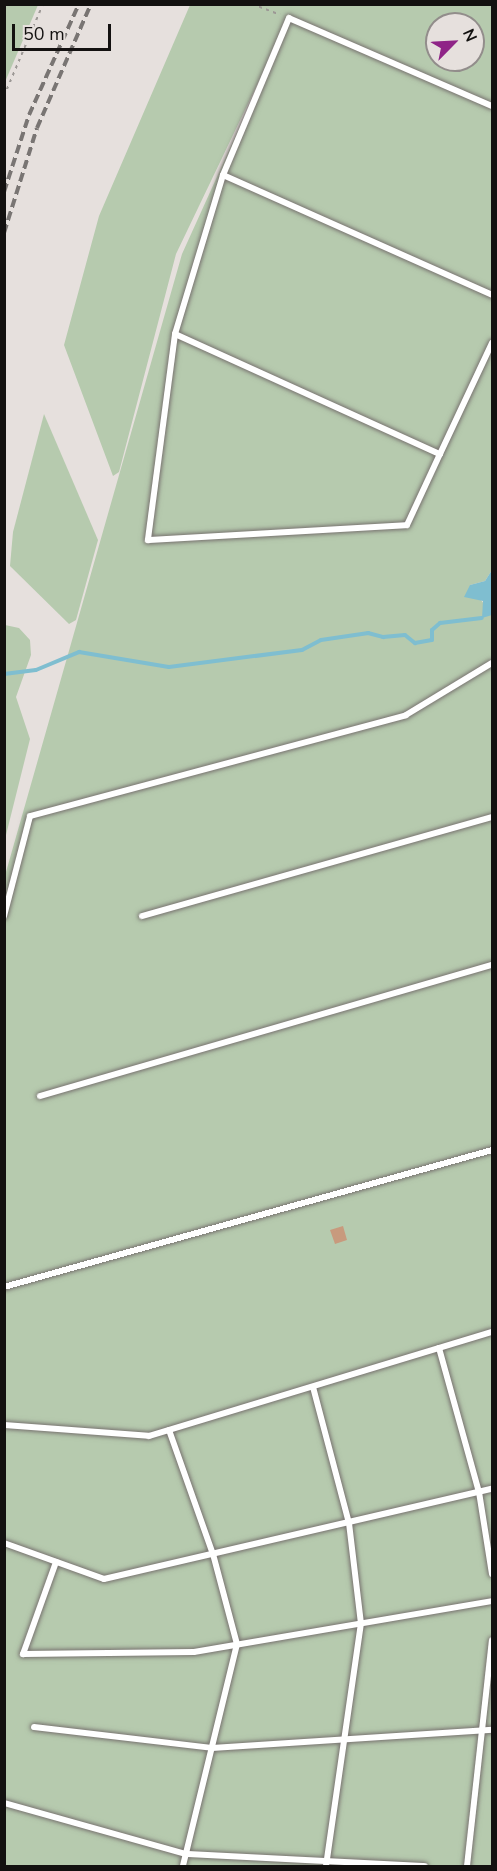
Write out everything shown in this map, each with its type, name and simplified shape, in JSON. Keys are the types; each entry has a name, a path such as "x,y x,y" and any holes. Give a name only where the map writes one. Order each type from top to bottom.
{"lane":[{"path":"492,106 289,18 224,175 175,334 148,540 407,525 492,343"},
{"path":"224,175 492,295"},
{"path":"175,334 440,454"},
{"path":"4,916 30,816 406,715 489,670 492,663"},
{"path":"142,916 492,817"},
{"path":"40,1096 492,965"},
{"path":"4,1287 492,1150"},
{"path":"4,1425 149,1436 492,1332"},
{"path":"440,1348 479,1492 492,1574"},
{"path":"313,1387 349,1522 361,1623 326,1866"},
{"path":"169,1430 213,1554 237,1644 183,1866"},
{"path":"4,1543 104,1579 492,1489"},
{"path":"56,1562 22,1654 194,1652 492,1601"},
{"path":"467,1866 492,1640"},
{"path":"34,1727 212,1748 344,1742 492,1731"},
{"path":"4,1803 186,1854 327,1859 425,1866"}],"path":[{"path":"4,96 43,4"},
{"path":"252,4 289,18"}],"green space":[{"path":"4,5 38,5 5,82"},
{"path":"190,5 492,5 492,570 485,581 470,585 492,615 492,1866 5,1866 4,879 182,254 289,18 176,254 119,472 113,476 64,345 99,216"},
{"path":"44,414 98,540 76,620 69,624 10,566 13,532"},
{"path":"5,625 19,628 30,640 31,655 16,697 30,739 5,839"}],"water":[{"path":"492,570 492,615 482,618 483,601 464,597 470,585 485,581"}],"building":[{"path":"343,1226 347,1240 335,1244 330,1230"}],"waterway":[{"path":"4,674 36,670 79,652 169,667 302,650 321,640 368,633 383,637 405,635 415,643 432,640 432,630 440,623 482,618"}],"railway":[{"path":"4,192 29,115 79,4"},
{"path":"4,233 37,128 91,4"}]}
